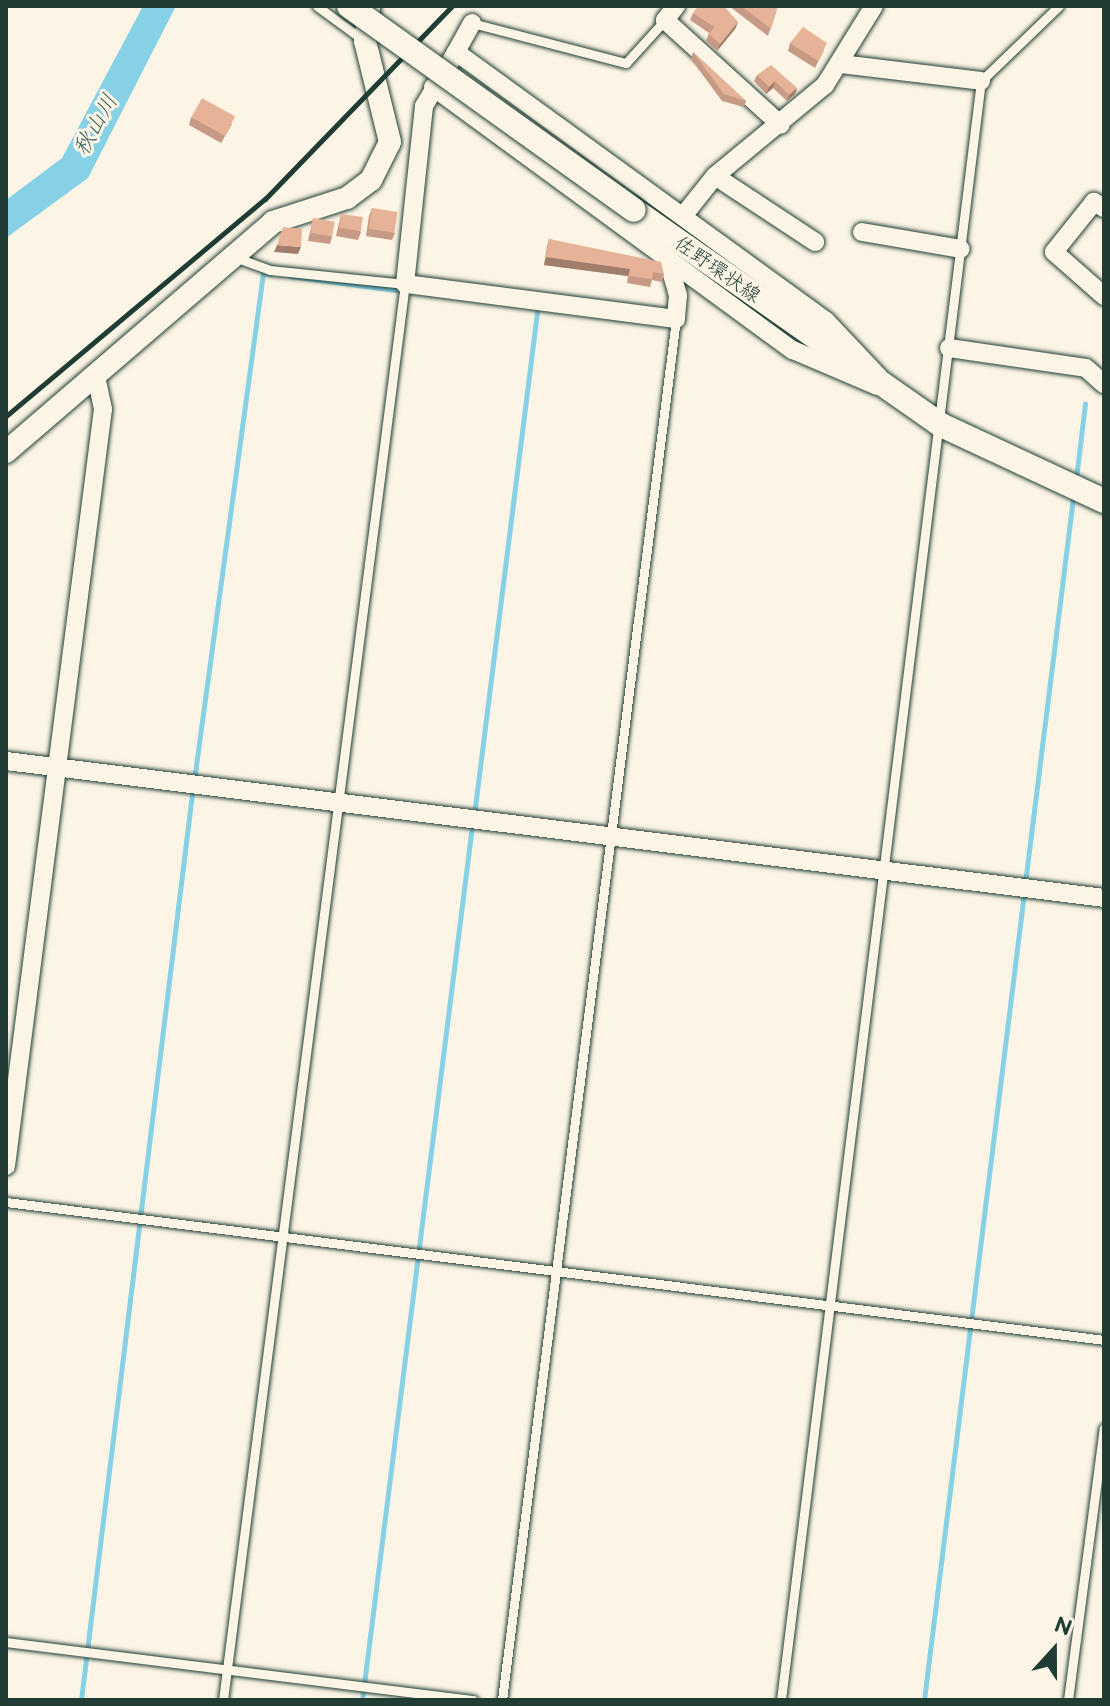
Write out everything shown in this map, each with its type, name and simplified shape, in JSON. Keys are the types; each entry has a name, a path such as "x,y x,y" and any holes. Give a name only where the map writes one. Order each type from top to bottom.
{"main road":[{"name":"佐野環状線","path":"349,6 941,425 1104,501"}],"street":[{"path":"6,452 97,380 273,222 360,192 390,142 365,41 369,6"},
{"path":"681,219 715,176 781,125 841,64 874,6"},
{"path":"670,13 781,125"},
{"path":"472,23 433,87 418,146 405,284 676,319 678,295 666,253"},
{"path":"456,52 681,219 826,321 887,389"},
{"path":"841,64 981,81"},
{"path":"433,87 666,253 810,361 887,389"},
{"path":"390,142 418,146"},
{"path":"715,176 815,242"},
{"path":"1104,208 1094,202 1054,252 1104,296"},
{"path":"862,232 961,249"},
{"path":"949,348 1086,368 1104,384"},
{"path":"6,1166 54,766 103,409 97,380"},
{"path":"6,761 1104,898"}],"lane":[{"path":"317,6 365,41"},
{"path":"781,1700 941,425 981,81 1059,6"},
{"path":"472,23 626,63 670,13"},
{"path":"561,179 585,148"},
{"path":"223,1700 283,1240 334,801 405,284 270,270 235,257"},
{"path":"502,1700 676,319"},
{"path":"6,1202 283,1240 1104,1340"},
{"path":"1068,1700 1104,1428"},
{"path":"6,1642 473,1700"}],"water":[{"name":"秋山川","path":"143,6 176,6 88,178 6,238 6,200 62,158"}],"building":[{"path":"698,6 724,6 738,22 720,44 709,34 714,27 693,13"},
{"path":"741,6 778,6 771,29"},
{"path":"803,27 827,43 818,61 790,43"},
{"path":"693,52 746,101 724,94"},
{"path":"771,65 797,88 789,95 775,81 769,87 757,75"},
{"path":"202,98 235,116 225,136 191,117"},
{"path":"372,208 398,212 394,233 369,229"},
{"path":"341,214 363,217 361,231 339,228"},
{"path":"313,218 335,222 332,237 310,233"},
{"path":"283,227 302,229 301,247 277,245"},
{"path":"549,239 661,262 664,274 653,272 652,279 629,276 630,269 546,257"}],"waterway":[{"path":"81,1700 191,802 263,273 272,274"},
{"path":"290,276 395,290 396,282"},
{"path":"474,815 537,312"},
{"path":"1076,479 1085,404"},
{"path":"1025,883 1073,496"},
{"path":"362,1700 472,825"},
{"path":"924,1700 1024,893"}],"railway":[{"path":"6,416 265,199 452,6"}]}
